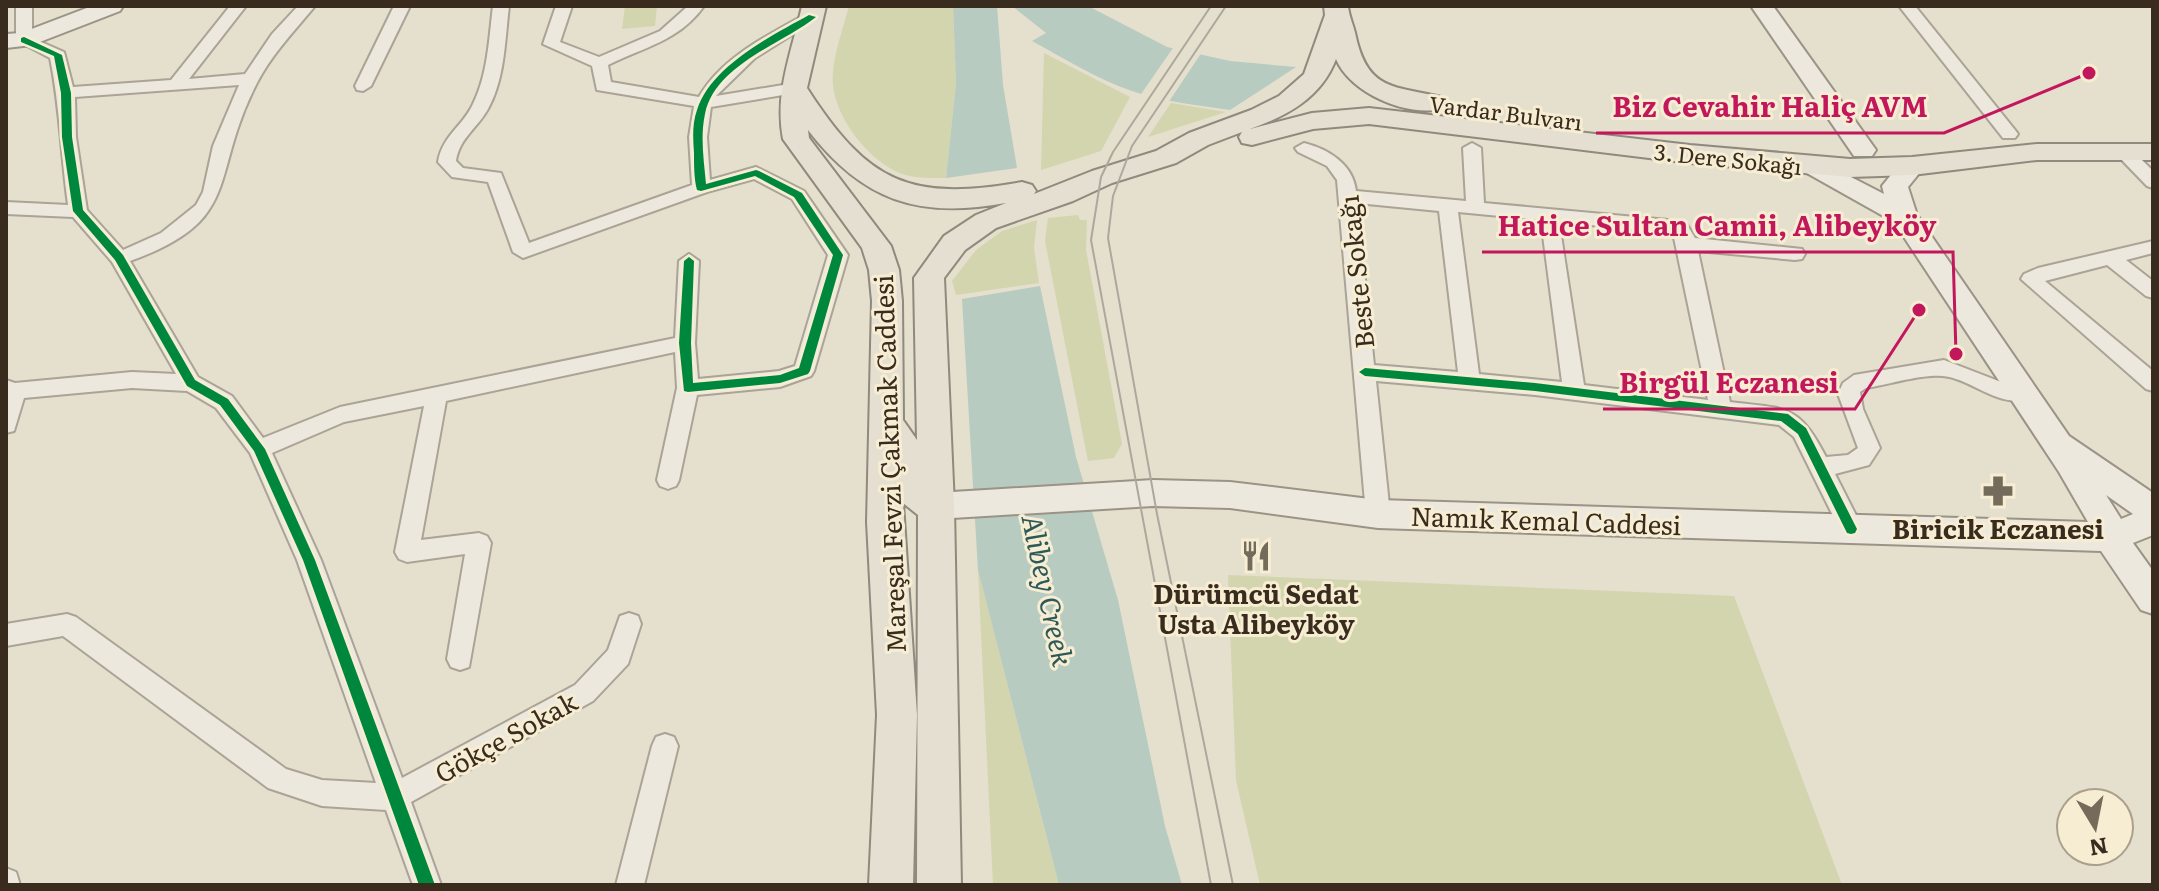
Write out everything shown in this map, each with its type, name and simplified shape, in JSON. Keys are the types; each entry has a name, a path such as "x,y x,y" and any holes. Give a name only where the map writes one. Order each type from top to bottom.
{"main road":[{"path":"15,40 112,6"},
{"path":"1762,6 1863,150 1904,151 1941,162"},
{"name":"Mareşal Fevzi Çakmak Caddesi","path":"813,11 795,88 792,124 796,139 876,246 884,270 887,301 885,522 897,715 891,885"},
{"path":"1336,11 1350,63 1366,81"},
{"path":"795,88 830,144 866,175 901,193 940,200 967,199 1101,177 1168,156 1201,138 1287,103 1309,85 1320,70 1336,11"},
{"path":"1366,81 1346,83 1339,94 1346,106 1369,116"},
{"name":"Vardar Bulvarı","path":"1366,81 1397,97 1424,102 1819,150 1863,150 2009,134 2153,132"},
{"name":"3. Dere Sokağı","path":"1168,156 1312,121 1369,116 1814,166 1863,169 1912,166"},
{"path":"1769,145 1904,216"},
{"path":"2153,152 2037,152 1941,162 1912,166 1895,186 1904,216 2055,441 2098,510 2110,537 2153,599"},
{"name":"Mareşal Fevzi Çakmak Caddesi","path":"939,885 948,505 929,278 939,259 972,228 999,214 1065,194 1101,177"},
{"path":"885,421 904,443 914,495 921,502 948,505"},
{"path":"2055,441 2086,460 2153,511"},
{"name":"Namık Kemal Caddesi","path":"948,505 1136,493 1230,495 1378,514 2110,537 2153,521"}],"street":[{"path":"24,6 15,40 58,55 66,93 67,137 78,211 119,258 191,383"},
{"path":"177,83 238,6"},
{"path":"119,258 161,243 196,217 216,186 220,150 255,66 286,26 307,6"},
{"path":"363,86 402,6"},
{"path":"501,6 494,59 482,106 448,147 447,162 458,173 495,177 523,252 701,188 756,173 798,195 838,255 804,371 780,379 688,388"},
{"path":"564,6 551,44 600,63"},
{"path":"600,63 621,51 673,32 689,18 696,6"},
{"path":"1907,6 2009,134"},
{"path":"701,188 699,122 703,103 734,66 813,11"},
{"path":"600,63 603,86 703,103 795,88"},
{"path":"66,93 250,79"},
{"name":"Beste Sokağı","path":"1304,148 1333,162 1346,180 1378,514"},
{"path":"1472,148 1475,207"},
{"path":"2124,152 2153,182"},
{"path":"1348,196 1670,224 1684,232 1720,408"},
{"path":"1448,205 1470,383"},
{"path":"6,208 78,211"},
{"path":"1549,214 1574,391"},
{"path":"1687,244 1795,254"},
{"path":"2153,247 2031,279 2153,383"},
{"path":"2110,257 2153,291"},
{"path":"668,480 688,388 685,343 689,261"},
{"path":"259,449 340,415 685,343"},
{"path":"1821,466 1861,460 1869,448 1849,404 1850,388 1861,381 1944,368 1998,389 2020,393"},
{"path":"1365,372 1574,391 1784,417 1802,431 1851,529"},
{"path":"6,425 10,390 132,380 191,383 224,402 259,449 309,560 394,797 416,847 427,885"},
{"path":"436,397 407,552 479,543 460,659"},
{"name":"Gökçe Sokak","path":"394,797 584,693 619,656 629,624"},
{"path":"6,635 67,625 278,779 322,793 394,797"},
{"path":"630,885 665,746"}],"green space":[{"path":"625,6 657,6 655,26 622,29"},
{"path":"849,6 953,6 956,83 946,178 915,177 886,166 864,147 840,111 835,98 833,75"},
{"path":"1044,53 1130,97 1101,151 1041,170"},
{"path":"1171,103 1226,112 1148,137"},
{"path":"1078,215 1080,220 1087,220 1086,250 1122,444 1114,458 1088,461 1045,241 1048,218"},
{"path":"1037,220 1034,248 1039,283 956,295 952,281 976,250 1002,231"},
{"path":"978,570 1059,885 993,885"},
{"path":"1228,575 1734,596 1842,885 1260,885 1236,780"}],"water":[{"path":"953,6 997,6 1003,85 1017,168 946,178 956,83"},
{"path":"1012,6 1088,6 1167,47 1230,61 1296,67 1230,110 1156,98 1106,81 1032,41 1046,33"},
{"name":"Alibey Creek","path":"1040,286 1076,457 1118,600 1165,826 1182,885 1059,885 978,570 962,299"}],"pier":[{"path":"1175,45 1202,52 1168,103 1139,97"}],"tram line":[{"path":"1211,6 1113,152 1101,177 1091,240 1211,885"},
{"path":"1226,6 1132,146 1113,196 1108,238 1157,514 1233,885"}],"cycle path":[{"path":"689,261 685,343 688,388 780,379 804,371 838,255 798,195 756,173 701,188 698,137 702,107 720,80 750,55 812,17"},
{"path":"24,40 58,55 66,93 67,137 78,211 119,258 191,383 224,402 259,449 309,560 427,885"},
{"path":"1365,372 1535,387 1784,417 1802,431 1851,529"}],"place":[{"name":"Biz Cevahir Haliç AVM","path":"2089,73"},
{"name":"Birgül Eczanesi","path":"1919,310"},
{"name":"Hatice Sultan Camii, Alibeyköy","path":"1956,354"},
{"name":"Biricik Eczanesi","path":"1998,491"},
{"name":"Dürümcü Sedat Usta Alibeyköy","path":"1256,556"}]}
